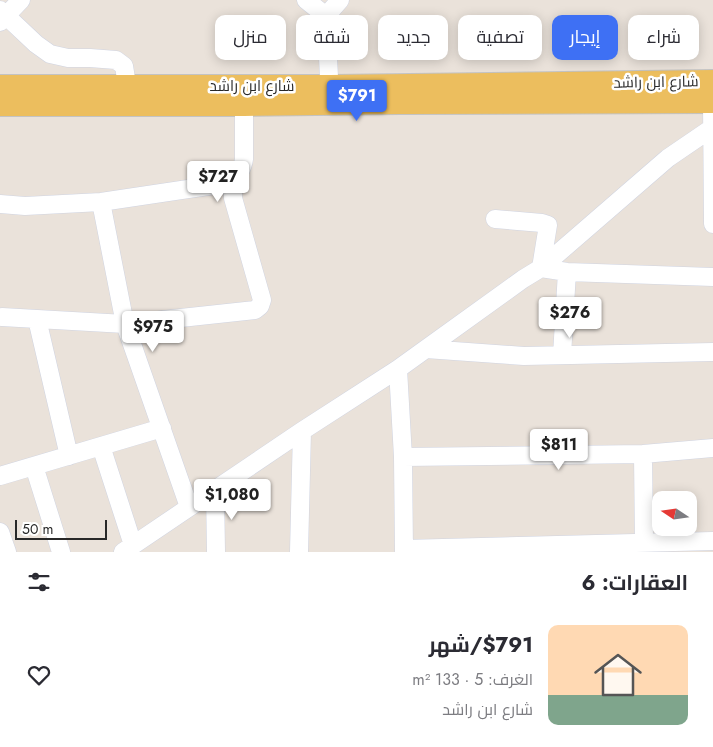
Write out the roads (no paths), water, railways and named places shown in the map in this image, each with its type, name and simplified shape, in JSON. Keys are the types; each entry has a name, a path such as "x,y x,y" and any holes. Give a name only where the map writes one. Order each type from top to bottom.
{"main road":[{"name":"شارع ابن راشد","path":"0,86 127,85 330,94 713,95"},
{"name":"شارع ابن راشد","path":"0,105 244,105 330,94"}],"street":[{"path":"21,0 2,16 36,44 50,54 68,58 116,60 124,66 127,85"},
{"path":"306,0 325,15"},
{"path":"327,15 340,0"},
{"path":"328,60 330,94"},
{"path":"713,95 713,224"},
{"path":"2,317 126,324 255,310 260,306 262,300 233,198 235,182 244,166 244,105"},
{"path":"101,446 128,549 302,431 398,369 541,268 668,158 712,128"},
{"path":"0,204 25,206 101,202 235,182"},
{"path":"101,202 126,324 189,507"},
{"path":"494,220 548,225 541,268"},
{"path":"541,268 567,272 713,277"},
{"path":"562,355 567,272"},
{"path":"37,319 68,456"},
{"path":"426,349 524,356 713,352"},
{"path":"398,369 403,457 404,551 558,549 644,542 709,545"},
{"path":"0,476 162,428"},
{"path":"299,552 302,431"},
{"path":"403,457 643,454 713,448"},
{"path":"643,454 644,542"},
{"path":"34,466 61,552"},
{"path":"215,490 216,552"},
{"path":"0,532 7,552"}]}
